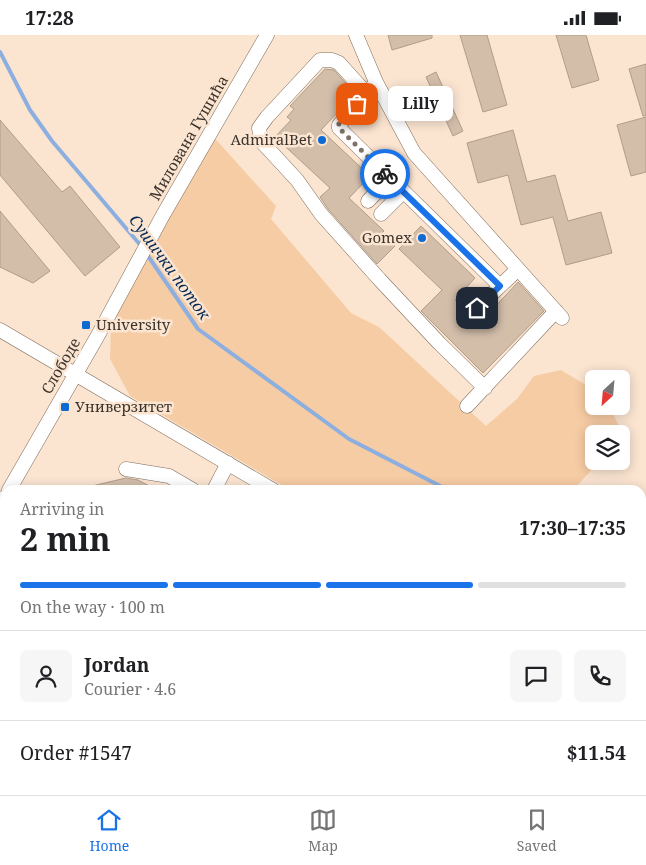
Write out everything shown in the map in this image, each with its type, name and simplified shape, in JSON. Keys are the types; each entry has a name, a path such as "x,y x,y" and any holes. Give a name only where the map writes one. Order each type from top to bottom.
{"street":[{"name":"Милована Гушића","path":"139,257 267,35"},
{"path":"356,35 376,82 414,153 559,315 467,406"},
{"path":"366,93 339,63 332,60 320,60 267,117 259,128 261,141 297,180 320,214 439,343 484,388"},
{"path":"376,82 338,125 342,133 500,286"},
{"path":"368,201 389,179"},
{"path":"381,213 403,192"},
{"name":"Слободе","path":"12,485 139,257"},
{"path":"477,308 517,270"},
{"path":"0,330 265,485"},
{"path":"217,485 228,463"},
{"path":"126,469 169,477 184,485"}],"shaded area":[{"path":"210,133 276,206 271,219 351,313 379,327 486,426 517,399 534,376 561,370 585,385 585,415 614,415 618,425 585,425 585,470 592,470 578,485 281,485 130,396 110,359 111,325"}],"building":[{"path":"388,35 432,35 432,38 392,50"},
{"path":"460,35 487,35 507,105 483,112"},
{"path":"556,35 586,35 599,80 572,88"},
{"path":"646,64 646,116 643,116 629,69"},
{"path":"325,69 334,70 355,94 321,130 370,176 349,198 384,231 382,233 395,246 377,264 328,209 320,197 330,188 275,137 291,120 287,117 294,109 290,106"},
{"path":"436,72 463,131 453,136 426,77"},
{"path":"646,117 646,172 631,176 617,125"},
{"path":"0,120 62,192 70,186 120,247 85,276 0,175"},
{"path":"513,130 527,182 555,175 568,221 601,212 612,253 566,265 553,217 521,225 508,175 478,183 467,143"},
{"path":"0,211 50,271 33,283 0,267"},
{"path":"421,226 475,278 455,300 479,324 518,282 544,311 483,373 421,311 442,290 399,249"},
{"path":"126,478 138,480 148,485 96,485"}],"waterway":[{"name":"Сушички поток","path":"0,52 30,110 52,141 142,247"},
{"name":"Сушички поток","path":"146,253 198,329 349,439 438,485"}],"way so far":[{"path":"357,104 338,125 342,133 385,174"}],"place":[{"name":"Lilly","path":"357,104"},
{"name":"AdmiralBet","path":"322,140"},
{"name":"Gomex","path":"422,238"},
{"name":"University","path":"86,325"},
{"name":"Универзитет","path":"65,407"}],"route":[{"path":"385,174 500,286 477,308"}]}
